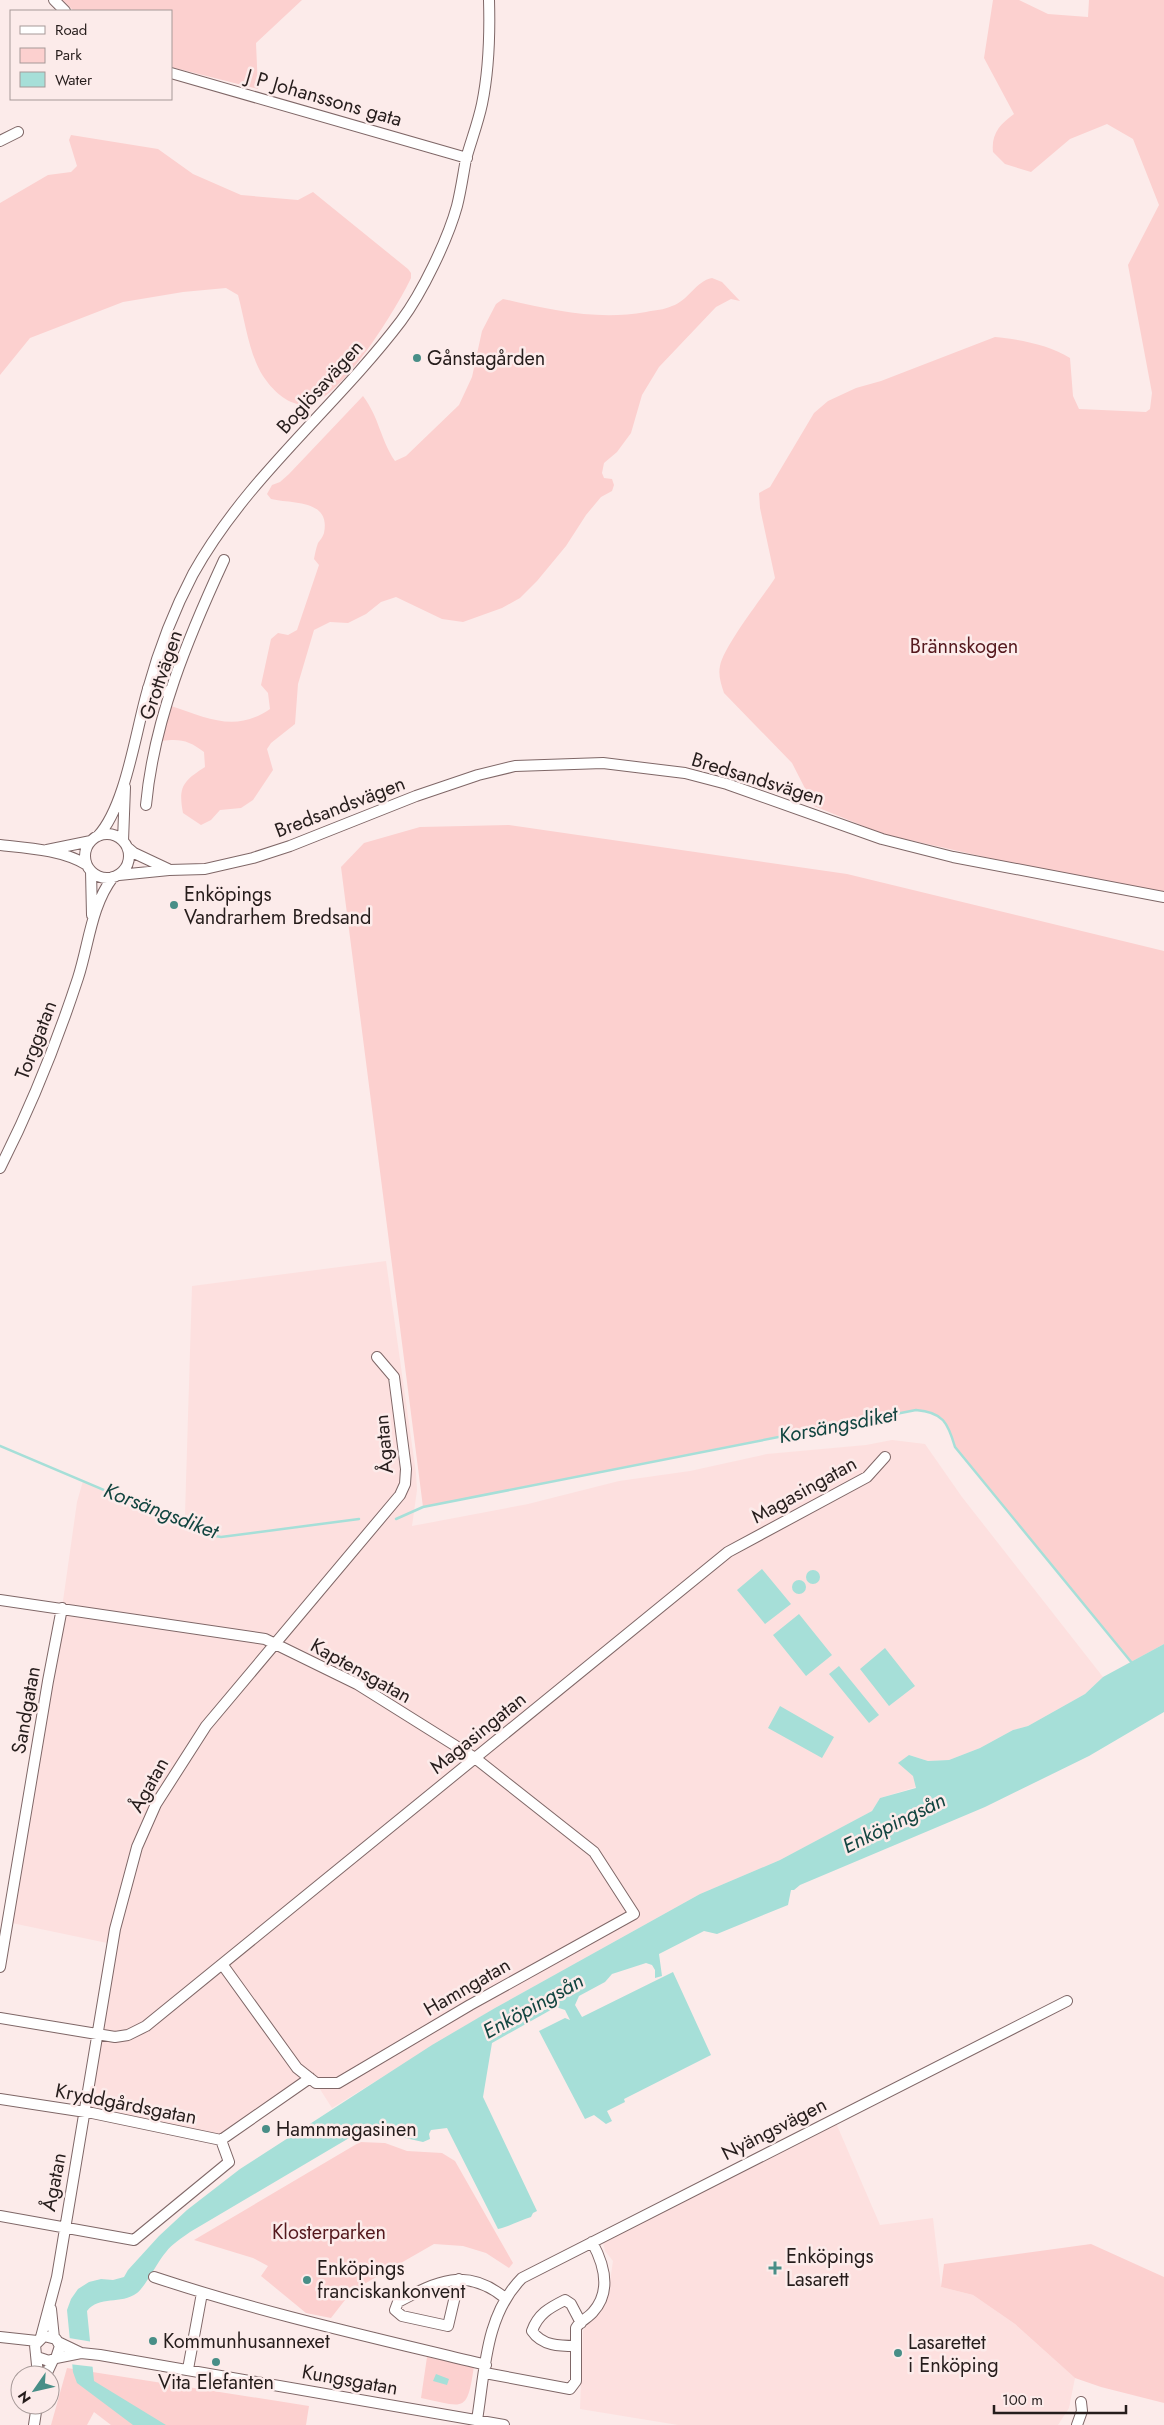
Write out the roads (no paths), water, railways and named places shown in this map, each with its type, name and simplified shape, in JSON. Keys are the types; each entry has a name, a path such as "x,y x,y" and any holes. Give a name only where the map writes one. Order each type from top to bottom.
{"street":[{"path":"54,0 64,10"},
{"name":"Boglösavägen","path":"94,838 106,827 125,779 148,688 178,604 215,538 237,506 265,473 366,365 403,319 419,293 456,207 466,158 482,104 490,33 489,0"},
{"name":"J P Johanssons gata","path":"172,72 466,158"},
{"path":"0,141 18,132"},
{"name":"Grottvägen","path":"146,805 149,776 170,692 224,560"},
{"path":"148,688 170,692"},
{"name":"Bredsandsvägen","path":"116,876 169,870 205,869 281,849 478,774 524,766 603,763 686,773 727,784 882,839 953,858 1164,897"},
{"name":"Boglösavägen","path":"125,779 125,844"},
{"path":"41,850 112,834 134,853 169,870"},
{"name":"Torggatan","path":"92,921 89,868 85,854 94,838"},
{"name":"Torggatan","path":"0,1168 15,1138 57,1038 79,976 92,921 106,888 128,864 125,844"},
{"path":"0,845 41,850 76,859 102,877 116,876"},
{"name":"Ågatan","path":"38,2365 38,2346 51,2306 86,2112 115,1928 137,1846 156,1804 206,1726 400,1495 405,1484 400,1417 394,1377 377,1357"},
{"name":"Magasingatan","path":"0,2018 115,2037 128,2035 146,2026 728,1552 867,1477 884,1457"},
{"name":"Kaptensgatan","path":"0,1600 265,1639 357,1684 475,1758 594,1852 634,1914"},
{"name":"Sandgatan","path":"0,1967 62,1608"},
{"name":"Hamngatan","path":"313,2081 338,2083 470,2005 634,1914"},
{"path":"221,2140 313,2081 297,2068 222,1964"},
{"name":"Nyängsvägen","path":"477,2420 494,2325 505,2298 522,2278 1067,2001"},
{"name":"Kryddgårdsgatan","path":"0,2099 86,2112 221,2140 230,2162 134,2240 64,2228"},
{"path":"0,2216 64,2228"},
{"path":"154,2276 202,2293 486,2369 570,2389 576,2381 576,2328 594,2311 603,2293 603,2265 592,2242"},
{"path":"459,2279 448,2326 402,2316 395,2310 398,2302 412,2295 429,2287 459,2279 483,2285 505,2298"},
{"path":"188,2369 202,2293"},
{"path":"576,2346 550,2344 537,2339 532,2331 535,2322 542,2313 564,2300 571,2304 581,2323"},
{"name":"Ågatan","path":"51,2306 63,2345 51,2365"},
{"path":"48,2336 63,2345 54,2359 44,2361 38,2346 48,2336"},
{"path":"0,2337 38,2346"},
{"name":"Kungsgatan","path":"63,2345 81,2352 504,2425"},
{"path":"1077,2425 1082,2411 1081,2402"}],"water":[{"path":"762,1569 791,1604 765,1624 737,1590"},
{"path":"813,1570 818,1572 820,1577 818,1582 813,1584 808,1582 806,1577 808,1572"},
{"path":"799,1580 804,1582 806,1587 804,1592 799,1594 794,1592 792,1587 794,1582"},
{"path":"799,1614 832,1655 806,1676 773,1635"},
{"name":"Enköpingsån","path":"1164,1644 1164,1712 1089,1756 985,1807 800,1885 791,1890 788,1905 717,1934 704,1931 659,1954 662,1976 655,1978 655,1970 652,1965 646,1963 612,1974 605,1982 579,1996 575,2005 582,2017 673,1972 711,2055 624,2099 625,2102 607,2111 612,2121 606,2124 594,2115 585,2119 539,2031 565,2018 570,2020 565,2010 556,2007 492,2043 483,2097 537,2211 531,2217 498,2229 447,2128 431,2130 429,2134 430,2139 423,2142 370,2130 361,2131 180,2239 171,2246 144,2285 131,2297 104,2301 92,2306 87,2311 94,2381 166,2425 133,2425 77,2383 73,2372 67,2310 71,2299 78,2289 89,2282 124,2277 128,2270 159,2236 187,2210 240,2169 432,2045 495,2008 700,1894 780,1860 872,1811 880,1798 916,1788 913,1776 898,1763 909,1755 928,1761 949,1760 980,1748 1013,1730 1028,1726 1085,1694 1103,1677"},
{"path":"885,1648 915,1686 889,1706 860,1669"},
{"path":"839,1666 879,1715 869,1723 829,1674"},
{"path":"780,1706 834,1737 822,1758 768,1728"},
{"path":"436,2374 449,2379 447,2385 433,2381"}],"waterway":[{"name":"Korsängsdiket","path":"396,1519 423,1507 916,1410 925,1411 943,1420 950,1431 955,1447 1132,1663"},
{"name":"Korsängsdiket","path":"0,1446 210,1535 221,1537 359,1519"}],"place":[{"name":"Gånstagården","path":"417,358"},
{"name":"Enköpings Vandrarhem Bredsand","path":"174,905"},
{"name":"Hamnmagasinen","path":"266,2129"},
{"name":"Enköpings Lasarett","path":"775,2268"},
{"name":"Enköpings franciskankonvent","path":"307,2280"},
{"name":"Kommunhusannexet","path":"153,2341"},
{"name":"Lasarettet i Enköping","path":"898,2353"},
{"name":"Vita Elefanten","path":"216,2362"}],"park label":[{"name":"Brännskogen","path":"964,646"},
{"name":"Klosterparken","path":"329,2232"}]}
